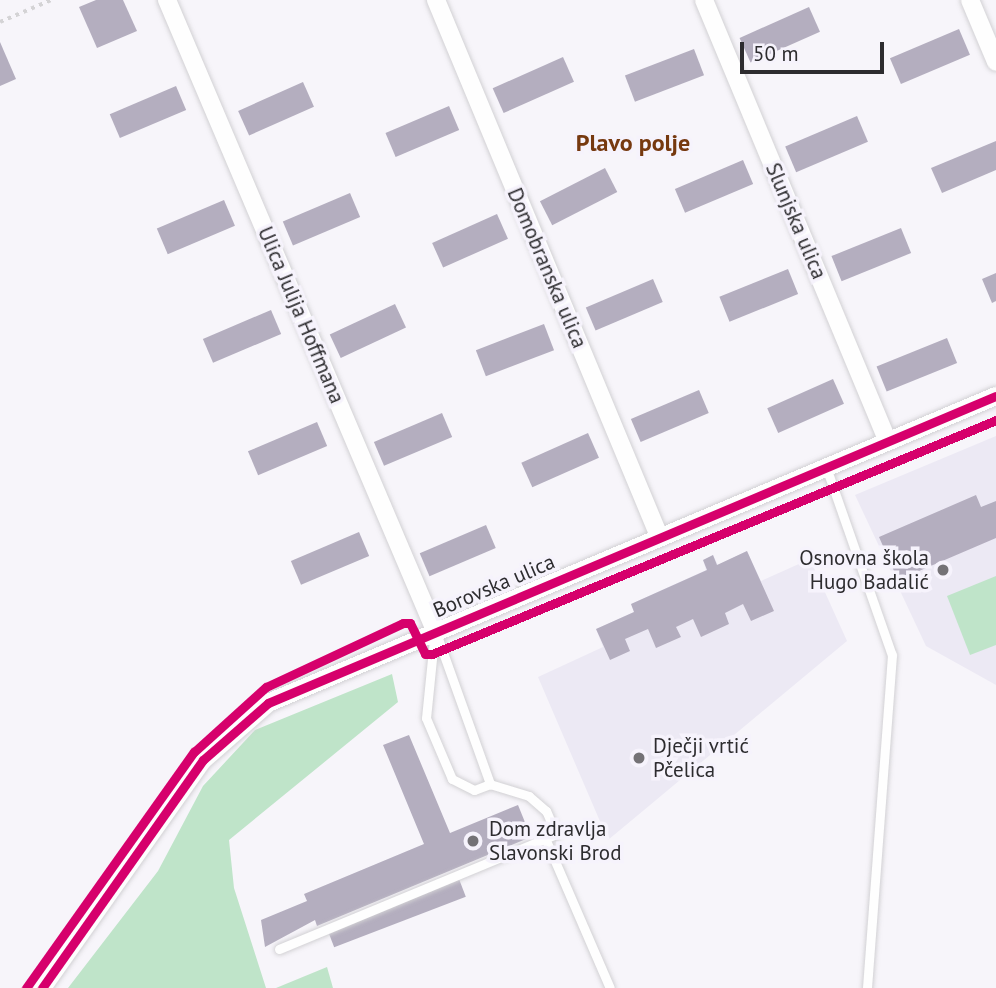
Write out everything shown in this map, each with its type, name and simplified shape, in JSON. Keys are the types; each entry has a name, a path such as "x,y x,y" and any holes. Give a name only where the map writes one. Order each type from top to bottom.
{"street":[{"name":"Ulica Julija Hoffmana","path":"167,0 435,630"},
{"name":"Domobranska ulica","path":"436,0 659,536"},
{"name":"Slunjska ulica","path":"704,0 888,441"},
{"path":"970,0 996,62"},
{"name":"Borovska ulica","path":"42,988 203,760 233,730 284,695 996,396"}],"lane":[{"path":"826,467 892,654 867,988"},
{"path":"435,630 491,784"},
{"path":"279,949 556,834 546,810 530,796 491,784 474,790 452,779 434,739 425,706 435,630"},
{"path":"545,838 610,988"}],"path":[{"path":"0,22 51,0"}],"shaded area":[{"name":"Osnovna škola Hugo Badalić","path":"996,436 996,685 926,646 855,495"},
{"name":"Dječji vrtić Pčelica","path":"747,551 761,581 810,559 847,641 608,840 538,677 603,647 596,629 634,612 631,604 706,570 703,560 713,555 718,565"}],"green space":[{"path":"996,576 996,645 970,655 947,596"},
{"path":"392,674 398,702 229,840 234,888 266,988 68,988 158,871 203,786 255,730"},
{"path":"327,967 333,988 276,988"}],"building":[{"path":"96,0 123,0 137,31 97,48 79,7"},
{"path":"809,7 820,32 751,63 740,38"},
{"path":"959,29 970,55 901,84 890,58"},
{"path":"0,42 16,79 0,86"},
{"path":"694,49 704,75 635,102 625,76"},
{"path":"563,57 574,82 504,113 493,88"},
{"path":"303,82 314,107 249,136 238,111"},
{"path":"176,86 186,110 120,138 110,114"},
{"path":"449,106 459,130 396,157 385,133"},
{"path":"857,116 868,142 796,172 785,146"},
{"path":"996,141 996,170 942,193 931,168"},
{"path":"743,160 753,184 685,213 675,189"},
{"path":"605,168 617,192 552,225 540,201"},
{"path":"350,193 360,217 293,245 283,222"},
{"path":"224,200 235,226 168,254 157,229"},
{"path":"497,214 508,239 443,268 432,243"},
{"path":"901,228 911,253 842,281 831,256"},
{"path":"788,269 798,294 730,322 719,297"},
{"path":"996,273 996,301 992,303 982,279"},
{"path":"653,279 663,302 596,331 586,308"},
{"path":"395,304 406,328 341,358 330,334"},
{"path":"271,310 281,334 213,363 203,339"},
{"path":"544,324 554,350 486,376 476,350"},
{"path":"947,338 957,363 887,392 877,366"},
{"path":"833,379 844,404 778,433 767,408"},
{"path":"699,390 709,413 641,442 631,419"},
{"path":"442,413 452,437 384,466 374,442"},
{"path":"317,422 327,446 258,475 248,451"},
{"path":"588,433 599,458 532,487 521,463"},
{"path":"976,495 981,507 996,501 996,538 898,580 879,537"},
{"path":"486,525 496,548 429,576 420,553"},
{"path":"359,532 369,556 301,585 291,561"},
{"path":"747,551 774,611 751,621 743,604 725,613 729,624 701,637 693,619 676,627 681,637 656,648 648,629 625,639 630,651 610,660 596,629 634,612 631,604 707,570 703,560 713,555 717,565"},
{"name":"Dom zdravlja Slavonski Brod","path":"409,735 450,833 518,805 531,837 317,926 315,920 265,947 261,920 307,901 304,894 424,844 383,745"},
{"path":"459,879 466,897 334,947 327,930"}],"cycle path":[{"path":"42,988 203,760 268,703 996,396"},
{"path":"26,988 194,752 266,687 403,623 410,623 425,654 432,654 996,420"}],"place":[{"name":"Osnovna škola Hugo Badalić","path":"943,570"},
{"name":"Dječji vrtić Pčelica","path":"639,758"},
{"name":"Dom zdravlja Slavonski Brod","path":"473,841"}],"district":[{"name":"Plavo polje","path":"633,143"}]}
